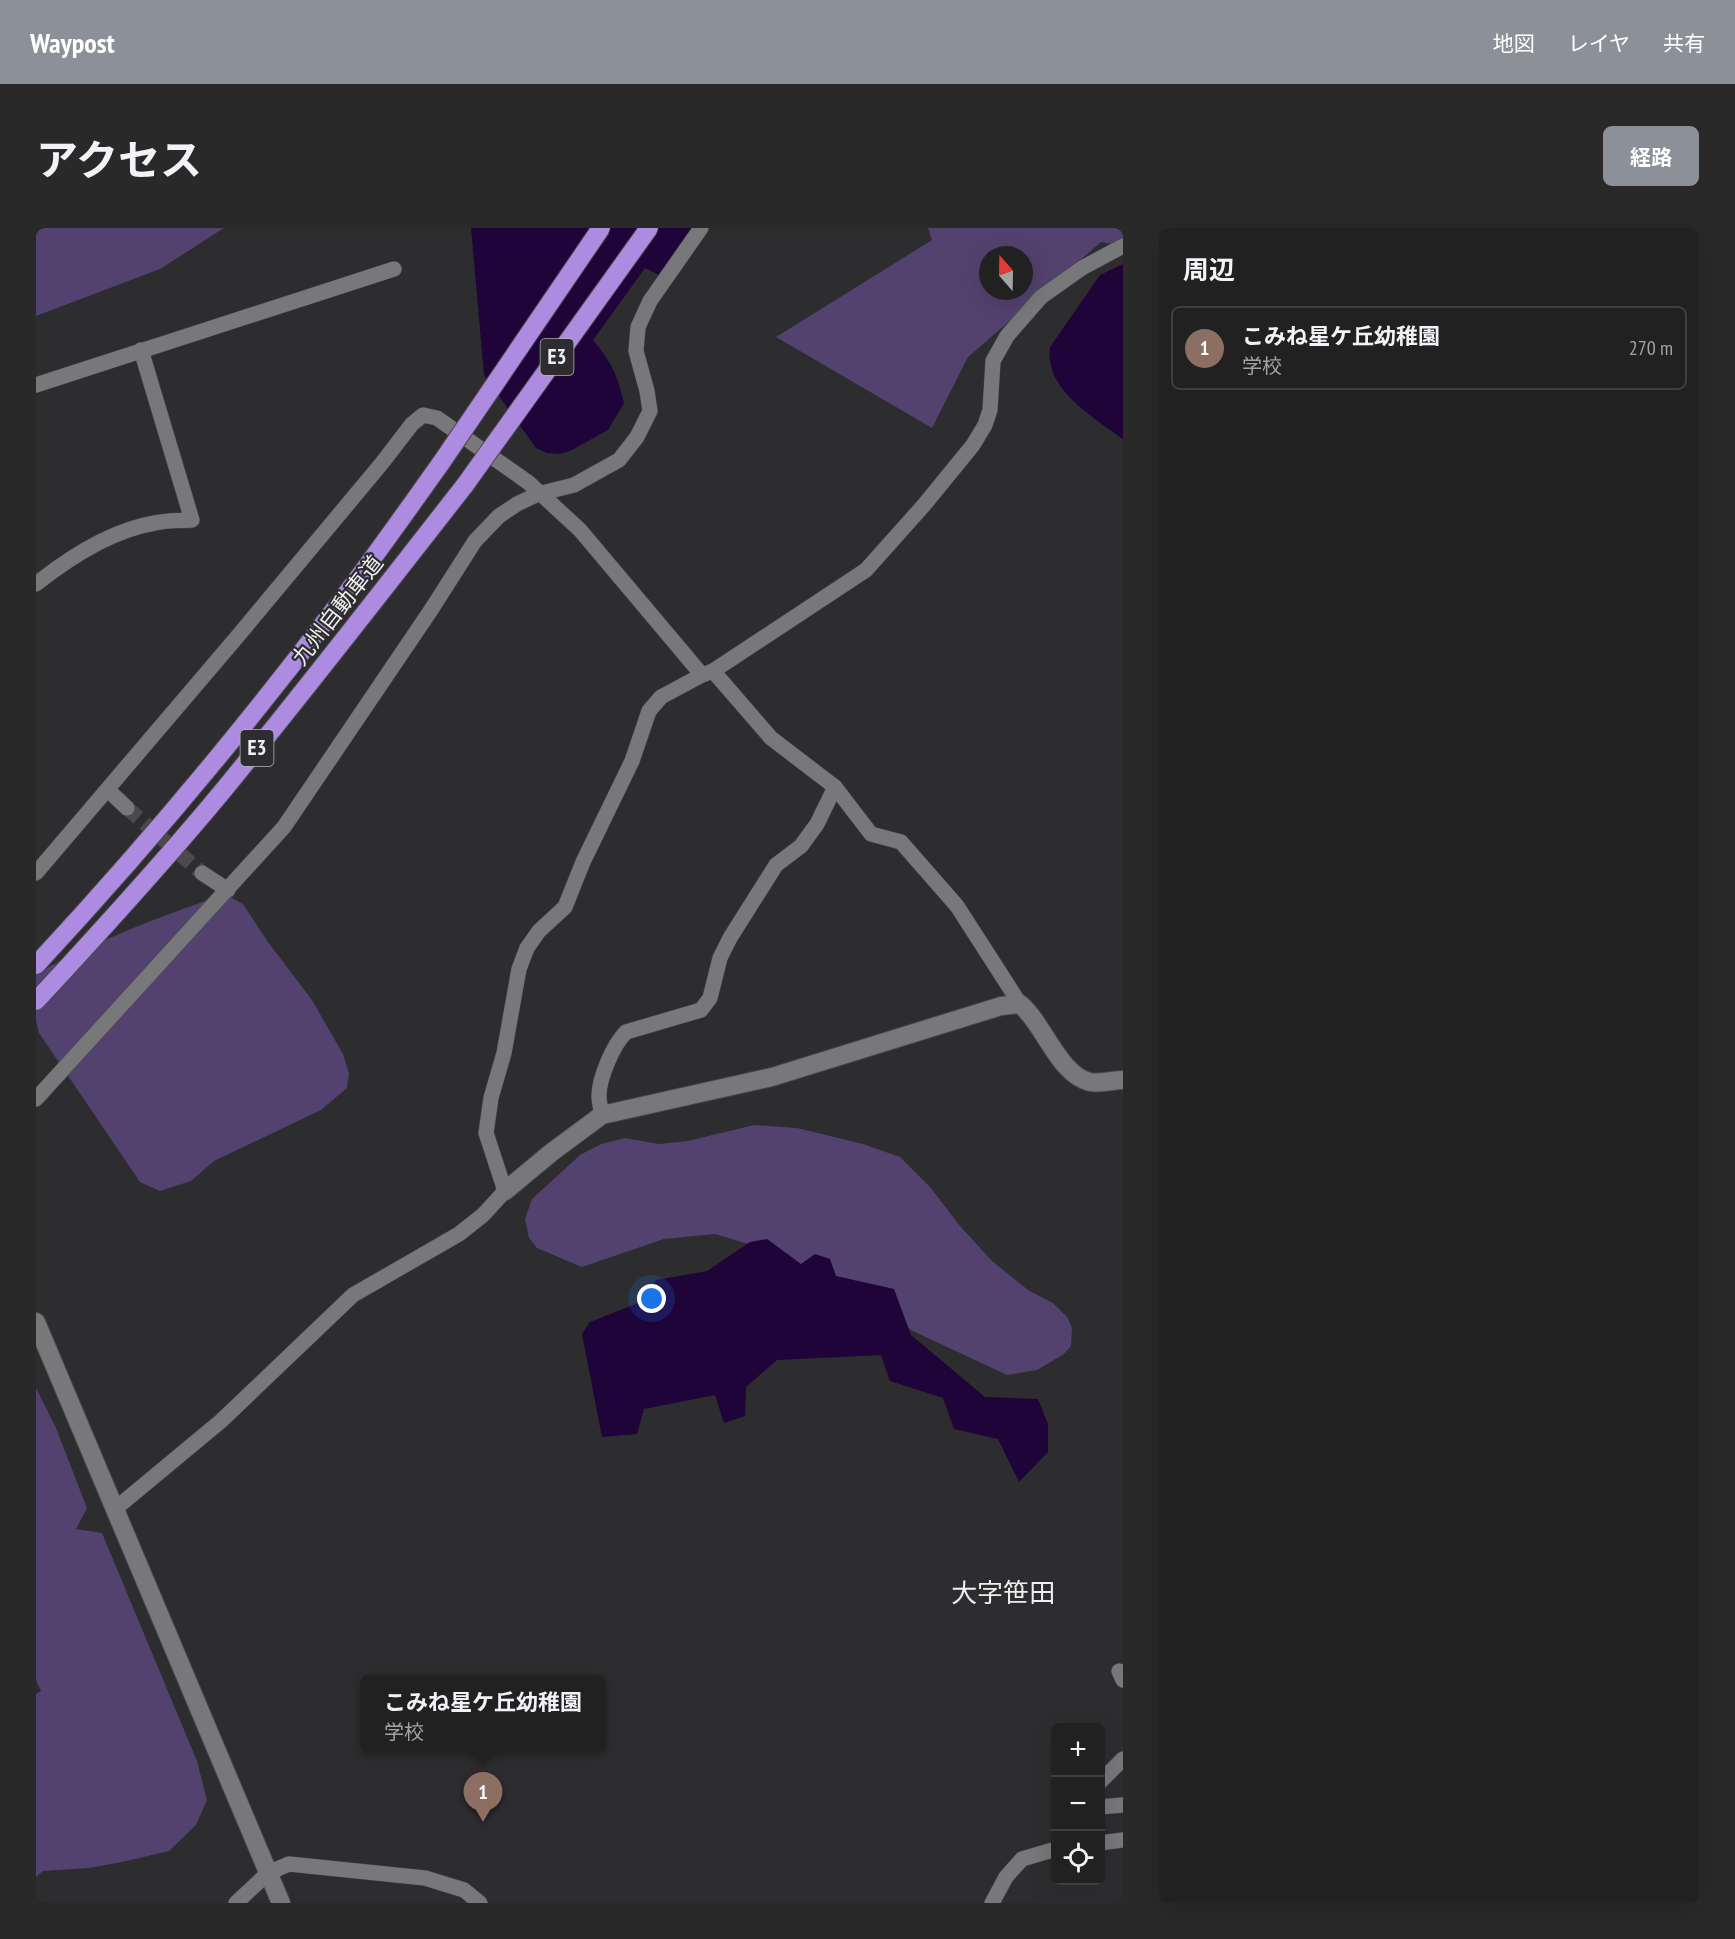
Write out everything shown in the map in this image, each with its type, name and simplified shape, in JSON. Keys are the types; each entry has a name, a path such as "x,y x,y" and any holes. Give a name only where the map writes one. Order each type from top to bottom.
{"highway":[{"name":"九州自動車道","path":"36,965 205,773 334,610 441,464 600,228"},
{"name":"九州自動車道","path":"36,1001 102,930 224,789 356,625 465,485 650,228"}],"street":[{"path":"36,1099 284,827 475,541 499,516 517,504 538,494 574,485 619,460 641,430 650,411 636,351 638,327 650,300 701,228"},
{"path":"505,1191 486,1133 491,1098 504,1053 519,969 527,948 539,931 565,907 583,862 632,761 649,711 661,697 707,673 866,570 973,445 985,425 990,410 993,361 1007,336 1041,297 1082,268 1123,246"},
{"path":"36,385 394,269"},
{"path":"36,584 101,541 135,527 156,522 192,520 141,350"},
{"path":"36,873 382,463 412,424 423,416 437,418 529,483 538,494 580,530 707,673 771,738 835,787 871,834 902,842 950,898 1020,1004 1031,1013 1071,1073 1091,1082 1123,1080"},
{"path":"602,1115 599,1095 609,1058 618,1040 626,1032 701,1010 710,998 720,958 730,938 776,866 801,846 817,824 835,787"},
{"path":"108,790 127,808"},
{"path":"202,873 228,890"},
{"path":"115,1509 221,1421 353,1295 459,1234 483,1215 505,1191 602,1115 772,1077 923,1032 986,1010 1020,1004"},
{"path":"36,1322 281,1903"},
{"path":"1105,1778 1123,1759"},
{"path":"1105,1807 1123,1805"},
{"path":"1105,1842 1123,1840"},
{"path":"992,1903 1006,1877 1023,1859 1051,1851"},
{"path":"236,1903 268,1873 289,1864 425,1878 464,1890 480,1903"}],"shaded area":[{"path":"36,228 224,228 160,269 36,316"},
{"path":"471,228 693,228 659,275 645,268 593,340 613,369 624,403 608,430 570,451 560,454 547,453 536,448 484,375"},
{"path":"928,228 1123,228 1123,246 1101,242 968,357 932,428 776,337 932,240"},
{"path":"1123,264 1123,439 1085,411 1063,389 1050,362 1050,347 1100,275"},
{"path":"225,894 243,904 268,942 312,1000 343,1054 349,1073 347,1088 321,1110 214,1161 191,1181 160,1191 140,1182 39,1033 36,1021 36,974 129,930"},
{"path":"754,1125 797,1128 863,1144 900,1157 930,1187 960,1226 992,1261 1028,1290 1053,1303 1068,1318 1072,1328 1071,1346 1064,1354 1037,1370 1007,1375 915,1332 768,1250 715,1234 664,1239 582,1267 537,1248 529,1238 525,1219 532,1199 580,1155 601,1144 625,1138 659,1144 688,1141"},
{"path":"767,1239 801,1264 815,1254 830,1259 836,1276 894,1289 911,1335 985,1397 1038,1399 1048,1424 1048,1452 1019,1482 998,1439 954,1429 943,1398 890,1381 881,1355 777,1360 746,1387 745,1416 724,1423 715,1395 644,1409 637,1434 602,1437 582,1334 590,1322 643,1301 656,1280 707,1271 750,1242"},
{"path":"36,1388 56,1428 87,1508 76,1529 102,1533 197,1761 207,1800 196,1825 169,1851 89,1868 43,1871 36,1877 36,1694 41,1691 36,1680"}],"tunnel":[{"path":"127,808 202,873"}],"place":[{"name":"こみね星ケ丘幼稚園","path":"483,1822"}],"district":[{"name":"大字笹田","path":"1003,1593"}]}
